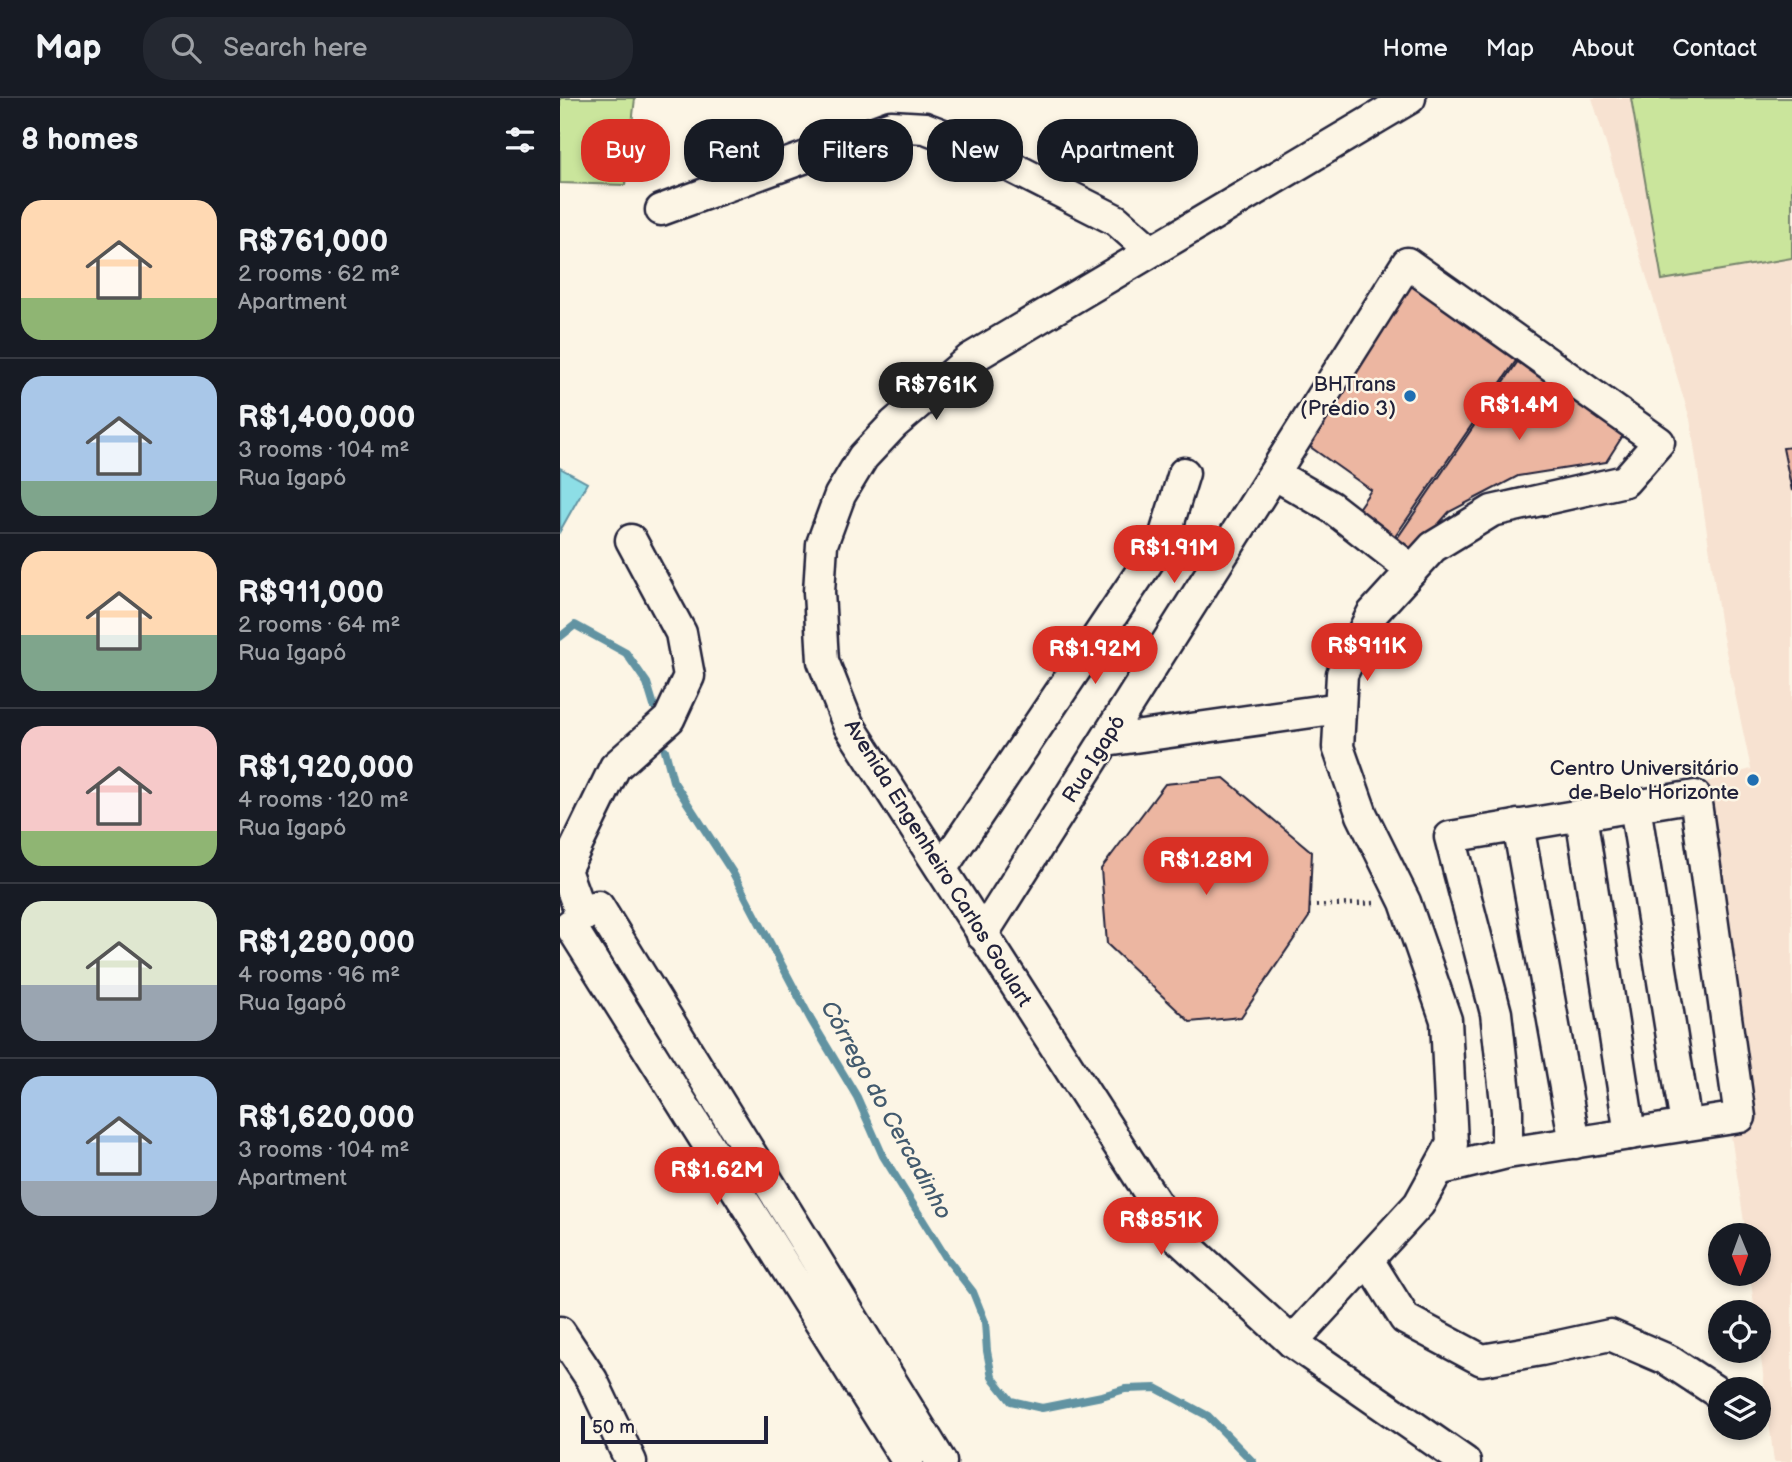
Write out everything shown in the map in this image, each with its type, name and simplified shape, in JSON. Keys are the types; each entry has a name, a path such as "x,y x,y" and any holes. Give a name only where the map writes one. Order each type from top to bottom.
{"street":[{"name":"Avenida Engenheiro Carlos Goulart","path":"1410,98 970,359 894,424 863,457 840,495 822,544 819,592 823,661 848,724 1179,1239 1292,1342 1465,1462"},
{"path":"662,210 891,126 925,128 962,142 1116,220 1151,251"},
{"name":"Rua Igapó","path":"982,935 1407,263 1659,442 1625,481 1492,511 1433,547 1412,570"},
{"path":"942,868 1164,538 1184,473"},
{"path":"1274,474 1331,507 1412,570 1372,614 1342,674 1338,747 1362,815 1405,902 1446,1020 1452,1144 1419,1205 1292,1342"},
{"path":"582,917 565,870 615,767 669,719 689,676 681,633 631,540"},
{"path":"1106,741 1340,708"},
{"path":"1438,1170 1507,1153 1740,1117 1695,796 1450,837 1496,1013 1507,1111 1507,1153"},
{"path":"1636,806 1686,1125"},
{"path":"1581,815 1630,1134"},
{"path":"1518,825 1575,1143"},
{"path":"908,1462 570,925 598,906 941,1462"},
{"path":"1368,1260 1405,1318 1482,1360 1610,1335 1668,1360 1708,1386"},
{"path":"560,1332 592,1380 631,1462"}],"path":[{"path":"1309,906 1405,902"}],"shaded area":[{"name":"Centro Universitário de Belo Horizonte","path":"1592,98 1792,98 1792,1462 1774,1462 1771,1438 1771,1377 1763,1377 1762,1363 1771,1363 1771,1300 1753,1300 1752,1286 1771,1286 1771,1223 1744,1223 1679,790 1751,769 1722,633 1690,419"}],"green space":[{"path":"560,98 635,98 633,119 581,119 581,182 625,182 625,185 560,183"},
{"path":"1631,98 1792,98 1792,258 1662,280"}],"water":[{"path":"560,468 587,483 560,531"}],"building":[{"name":"BHTrans (Prédio 3)","path":"1408,273 1522,352 1392,541 1353,516 1371,490 1299,439"},
{"path":"1525,351 1629,426 1606,462 1518,476 1449,512 1415,551 1396,540"},
{"path":"1792,447 1792,491 1783,448"},
{"path":"1224,778 1312,852 1309,917 1241,1017 1190,1022 1107,944 1101,869 1165,784"}],"waterway":[{"name":"Córrego do Cercadinho","path":"560,637 575,625 626,653 647,683 654,706"},
{"name":"Córrego do Cercadinho","path":"665,750 673,781 733,873 811,1020 857,1097 883,1156 945,1256 973,1292 985,1322 992,1377 1011,1401 1042,1408 1125,1389 1156,1388 1208,1416 1253,1462"}],"place":[{"name":"BHTrans (Prédio 3)","path":"1410,396"},
{"name":"Centro Universitário de Belo Horizonte","path":"1753,780"}]}
